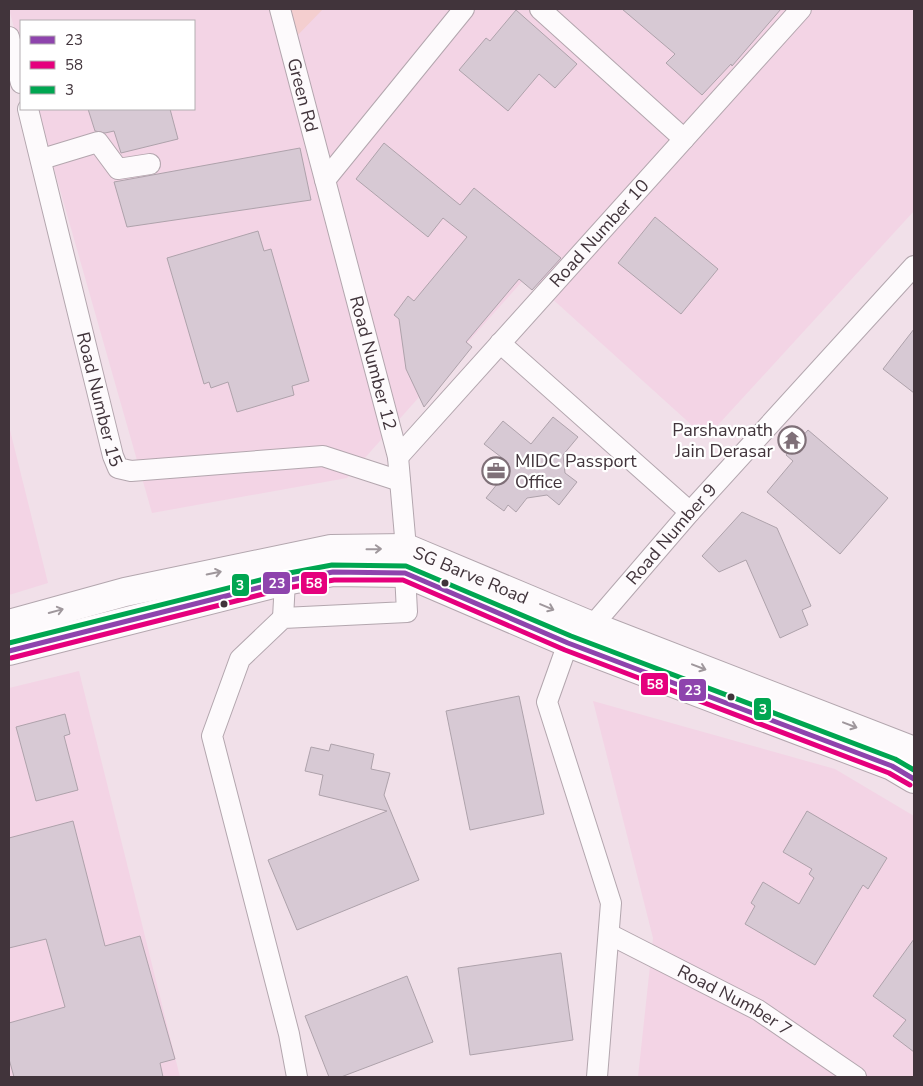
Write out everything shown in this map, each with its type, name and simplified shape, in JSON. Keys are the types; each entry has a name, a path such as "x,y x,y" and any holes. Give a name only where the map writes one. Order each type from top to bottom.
{"main road":[{"name":"SG Barve Road","path":"9,624 125,592 331,549 405,561 592,626 914,751"},
{"name":"SG Barve Road","path":"9,651 285,581 405,561 568,643 892,766 914,779"}],"street":[{"name":"Green Rd","path":"280,9 325,180"},
{"path":"325,180 464,9"},
{"path":"540,9 684,138"},
{"name":"Road Number 10","path":"398,457 801,9"},
{"path":"9,37 20,79"},
{"name":"Road Number 15","path":"28,110 42,159 113,456 118,468 131,471 322,456 400,481"},
{"path":"42,159 98,142 118,169 150,164"},
{"name":"Road Number 12","path":"283,618 407,612 398,457 325,180"},
{"name":"Road Number 9","path":"568,643 592,626 690,512 914,266"},
{"path":"500,343 690,512"},
{"path":"285,581 283,618 240,659 212,736 289,1034 297,1077"},
{"path":"568,643 547,702 611,903 597,1077"},
{"name":"Road Number 7","path":"608,934 758,1010 856,1077"}],"shaded area":[{"path":"9,9 914,9 914,211 706,438 527,276 347,478 152,513 37,110 195,110 195,20 20,20 20,49"},
{"path":"285,9 323,9 293,40"},
{"path":"9,426 48,583 9,595"},
{"path":"79,671 180,1077 9,1077 9,688"},
{"path":"593,701 835,769 914,816 914,1077 638,1077 653,938"}],"building":[{"path":"622,9 781,9 732,66 731,64 702,95 666,63 675,54"},
{"path":"516,10 577,64 555,88 539,74 508,111 459,70 486,38 490,41"},
{"path":"88,110 170,110 178,139 121,153 114,131 105,133 95,131"},
{"path":"384,143 460,205 474,188 561,258 532,290 519,279 466,342 472,347 424,407 406,369 399,319 394,315 408,296 414,301 467,237 443,218 428,237 356,179"},
{"path":"300,148 311,200 127,227 114,182"},
{"path":"655,217 718,269 681,314 618,263"},
{"path":"258,231 264,251 271,249 309,381 292,386 294,395 237,412 228,382 211,388 209,382 204,384 167,258"},
{"path":"914,329 914,393 883,369"},
{"path":"553,417 578,437 563,455 565,473 577,482 559,505 547,495 527,498 516,512 508,505 504,511 486,498 506,473 505,460 484,444 503,421 531,444"},
{"path":"808,430 888,498 840,554 767,492 793,461 786,455"},
{"path":"742,512 777,528 811,606 802,610 808,625 780,638 746,560 719,572 702,556"},
{"path":"519,696 544,814 470,830 446,711"},
{"path":"65,714 70,734 64,736 78,790 36,801 16,727"},
{"path":"331,744 374,754 371,769 390,773 384,795 419,880 297,930 268,860 387,811 319,795 323,775 305,771 311,747 329,751"},
{"path":"807,811 887,858 868,889 863,885 815,965 745,924 755,906 751,903 763,882 799,904 814,878 809,874 812,869 783,852"},
{"path":"73,821 105,946 140,936 175,1059 160,1063 163,1077 14,1077 9,1059 9,1023 65,1007 46,939 9,948 9,838"},
{"path":"914,939 914,1052 893,1036 906,1020 873,996"},
{"path":"561,953 573,1040 470,1055 458,968"},
{"path":"407,976 433,1042 341,1077 329,1077 305,1016"}],"transit line":[{"name":"3","path":"9,643 284,574 332,565 406,566 571,636 895,759 914,770"},
{"name":"23","path":"9,651 285,581 333,572 405,573 568,643 892,766 914,779"},
{"name":"58","path":"11,658 287,588 334,580 403,580 565,650 889,773 910,785"}],"place":[{"name":"Parshavnath Jain Derasar","path":"792,440"},
{"name":"MIDC Passport Office","path":"496,471"}]}
